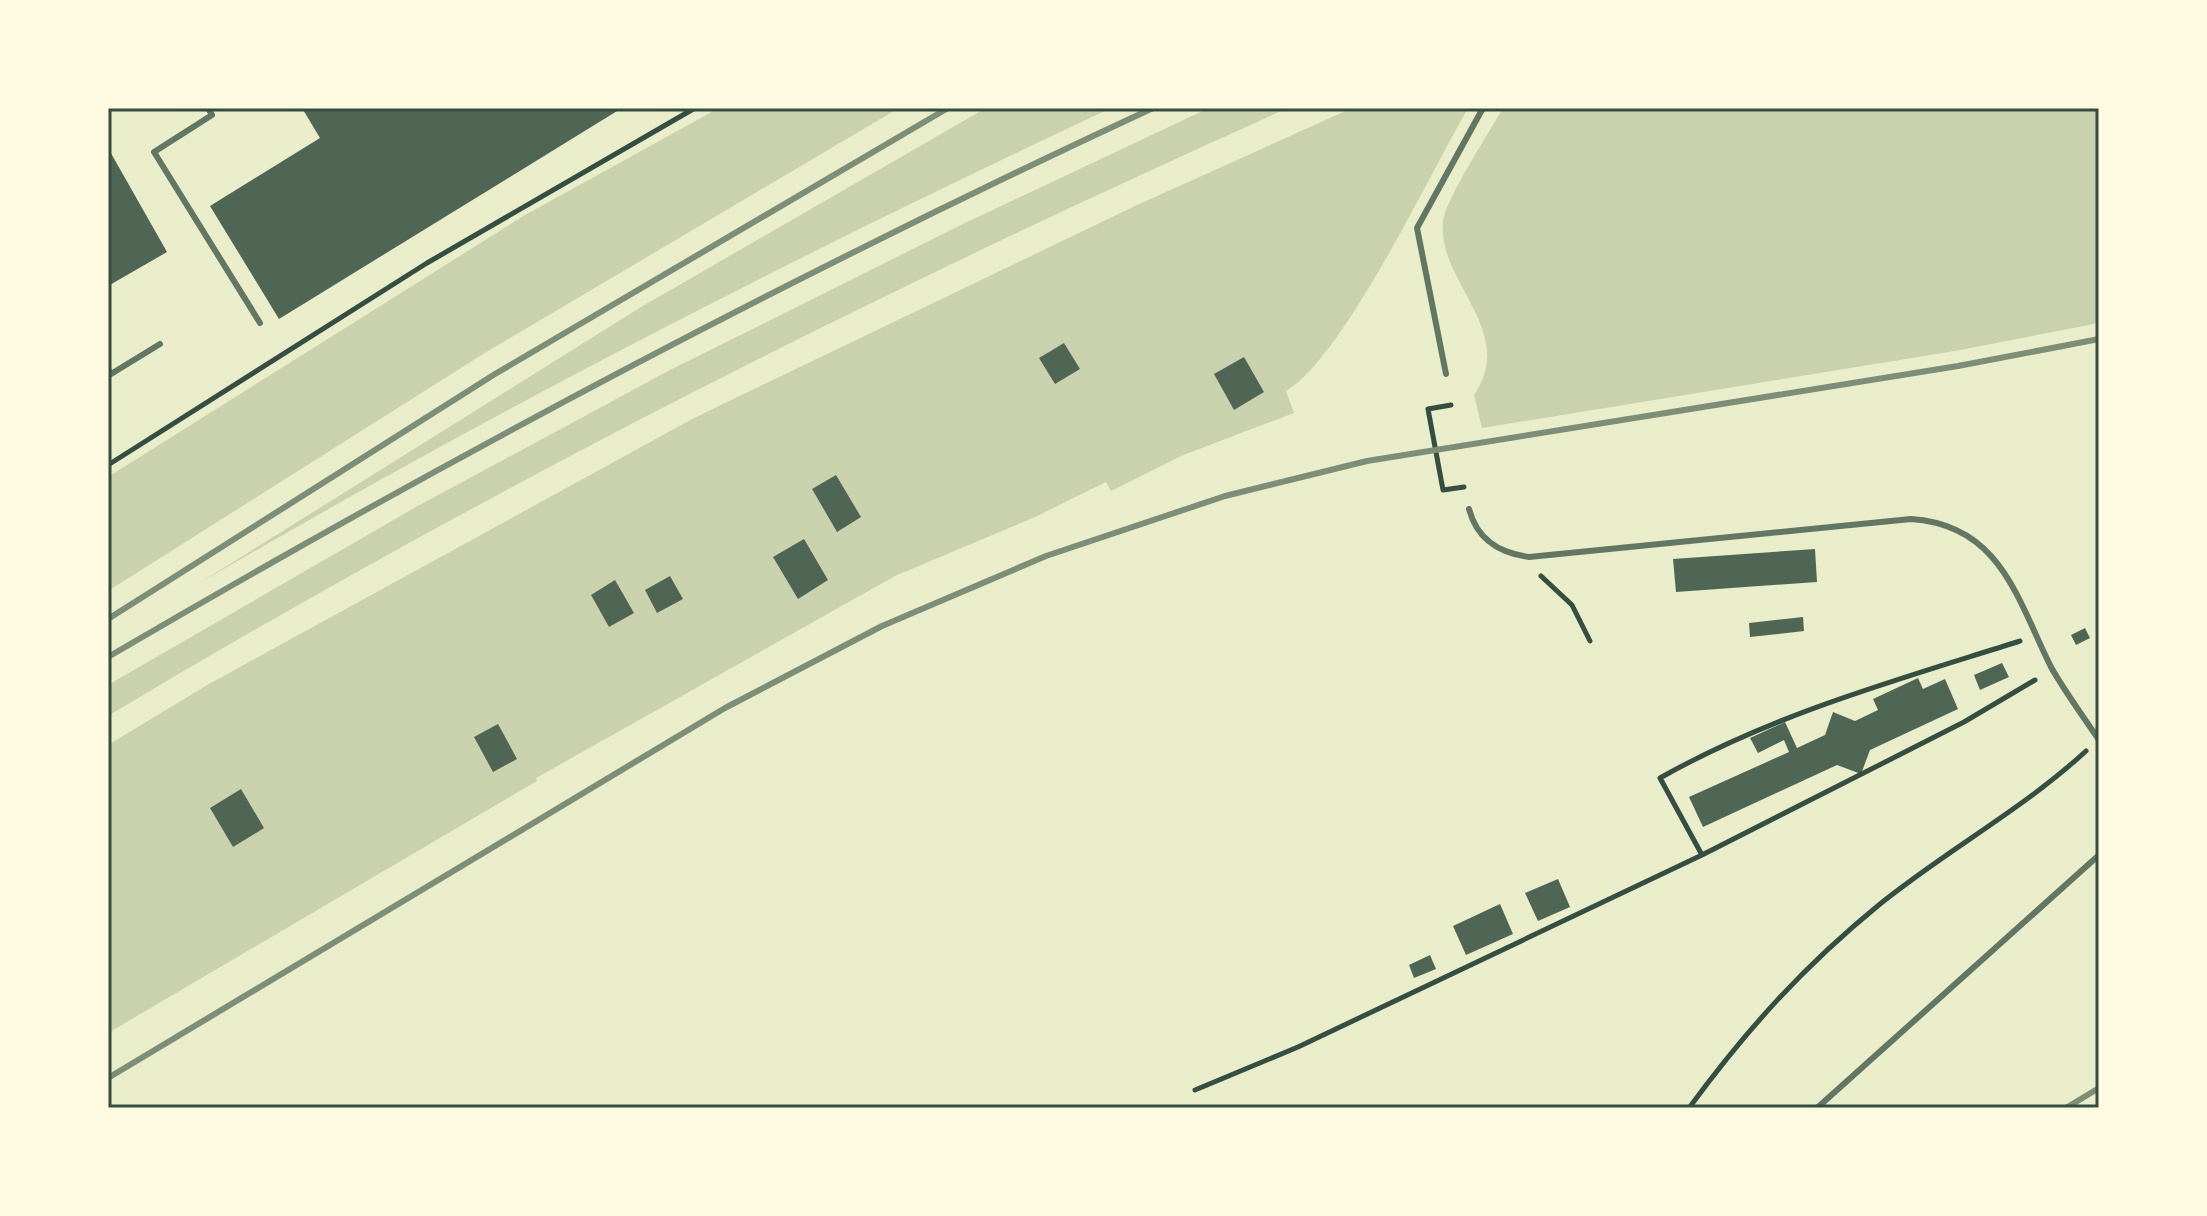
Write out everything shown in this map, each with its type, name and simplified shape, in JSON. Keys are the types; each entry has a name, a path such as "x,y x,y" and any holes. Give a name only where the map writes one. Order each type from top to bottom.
{"lane":[{"path":"208,108 212,115 154,152 260,323"},
{"path":"1446,374 1417,228 1483,108"},
{"path":"108,369 111,374 160,344"},
{"path":"1469,509 1481,537 1497,548 1529,557 1888,521 1933,521 1967,535 1992,556 2017,591 2053,669 2099,740"},
{"path":"1817,1108 2099,855"}],"path":[{"path":"108,465 427,263 695,108"},
{"path":"1451,405 1428,409 1434,449 1443,490 1465,487"},
{"path":"1529,557 1535,572 1556,587 1572,605 1590,641"},
{"path":"1702,855 1660,778 1708,751 1797,712 2037,635"},
{"path":"1195,1090 1298,1047 1702,855 1964,722 2053,669"},
{"path":"1689,1108 1761,1014 1822,954 1882,903 2052,783 2087,751"}],"green space":[{"path":"719,108 899,108 483,354 108,591 108,477 525,215"},
{"path":"986,108 1111,108 764,277 535,395 198,584 641,307"},
{"path":"1209,108 1288,108 987,247 689,394 396,550 108,716 108,685 416,507 670,370 963,224"},
{"path":"1352,108 1468,108 1359,304 1309,372 1286,391 1294,413 1181,456 1111,491 1106,482 1035,517 895,576 536,778 537,781 108,1033 108,745 209,684 694,418 1135,206"},
{"path":"1503,108 2099,108 2099,323 1955,351 1482,428 1474,395 1485,372 1487,349 1482,328 1444,244 1443,222 1460,182"}],"building":[{"path":"302,108 622,108 279,319 210,206 320,138"},
{"path":"108,148 167,252 108,286"},
{"path":"1064,343 1080,369 1055,384 1039,358"},
{"path":"1244,357 1264,392 1234,410 1214,374"},
{"path":"836,475 861,517 837,532 812,489"},
{"path":"804,539 828,580 798,599 773,557"},
{"path":"1815,549 1817,582 1676,592 1673,559"},
{"path":"670,576 683,599 657,613 645,590"},
{"path":"615,580 634,613 609,627 591,595"},
{"path":"1803,617 1804,631 1750,637 1749,623"},
{"path":"2085,628 2090,638 2076,645 2071,635"},
{"path":"2002,663 2009,677 1980,690 1974,675"},
{"path":"1918,678 1923,689 1945,679 1958,709 1870,750 1861,774 1837,765 1703,827 1689,797 1789,752 1784,740 1758,753 1750,738 1785,722 1797,748 1825,735 1833,712 1855,721 1878,710 1873,699"},
{"path":"498,724 517,759 493,772 474,737"},
{"path":"241,789 264,828 233,847 210,808"},
{"path":"1558,879 1570,907 1538,921 1525,893"},
{"path":"1500,904 1513,934 1466,955 1453,926"},
{"path":"1430,955 1436,969 1414,978 1409,965"}],"railway":[{"path":"108,619 495,374 948,108"},
{"path":"108,657 364,511 624,370 886,236 1153,108"},
{"path":"108,1078 725,708 882,626 1046,556 1225,496 1367,461 1958,366 2099,339"},
{"path":"2066,1108 2099,1088"}]}
